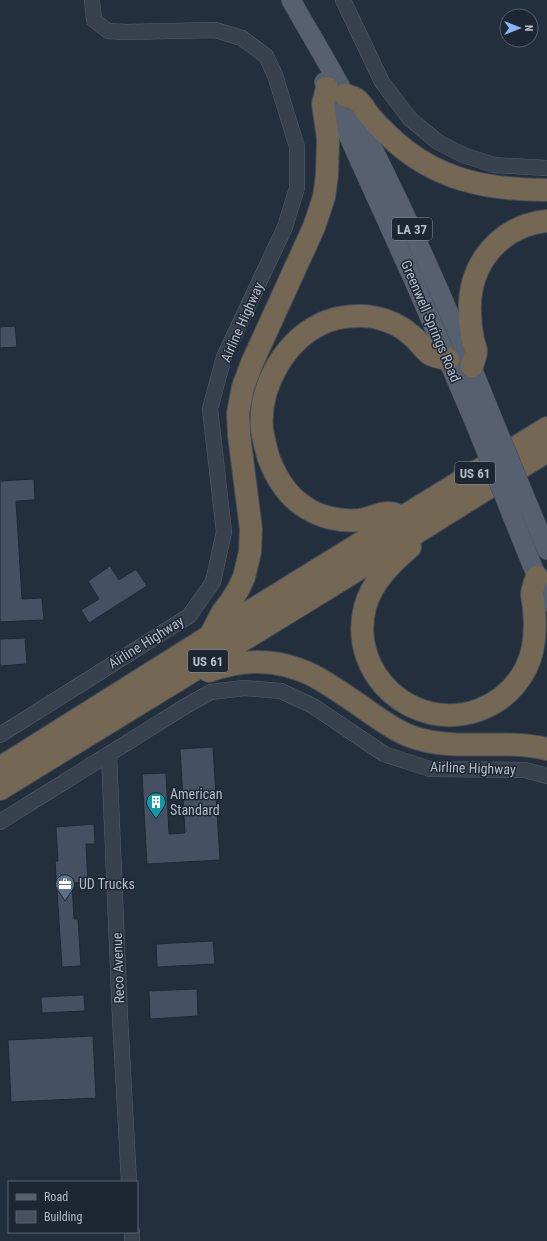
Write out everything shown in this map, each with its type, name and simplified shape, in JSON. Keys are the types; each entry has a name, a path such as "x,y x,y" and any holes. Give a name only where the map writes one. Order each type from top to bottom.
{"highway":[{"path":"210,636 222,613 239,588 250,552 251,529 239,435 238,413 240,400 249,369 314,227 322,202 326,186 328,164 328,138 323,104 336,92 357,99 370,116 395,142 414,157 458,178 482,185 515,190 547,190"},
{"path":"472,366 476,351 473,339 470,304 473,282 477,271 488,252 507,235 525,226 547,221"},
{"path":"448,359 431,355 410,334 387,321 362,316 337,318 318,326 298,339 289,349 272,376 266,392 262,422 264,442 272,467 287,492 303,506 315,512 339,520 360,520 388,512 409,525 413,545 395,560 370,593 365,607 362,630 366,652 375,674 394,696 405,704 416,709 439,715 463,714 484,708 494,703 513,687 526,669 533,648 535,628 532,593 537,577"},
{"name":"Airline Highway","path":"0,789 331,586 409,525 547,428"},
{"name":"Airline Highway","path":"0,768 210,636 409,525 547,451"},
{"path":"200,666 209,672 228,665 251,662 266,662 286,665 306,671 316,676 387,724 412,737 440,743 516,744 536,746 547,749"}],"main road":[{"name":"Greenwell Springs Road","path":"287,0 409,223 472,366 547,550"},
{"name":"Greenwell Springs Road","path":"291,0 336,92 357,153 448,359 547,602"}],"street":[{"name":"Airline Highway","path":"0,735 188,616 213,582 224,532 210,409 224,357 285,227 297,188 297,147 275,75 266,56 242,38 215,30 108,31 94,20 92,0"},
{"path":"343,0 382,82 410,119 416,124 438,142 463,155 494,165 547,168"},
{"name":"Airline Highway","path":"0,822 189,704 211,692 244,688 281,690 313,706 384,754 430,769 525,770 547,776"},
{"name":"Reco Avenue","path":"109,754 120,1017 129,1181"}],"building":[{"path":"15,326 17,347 0,348 0,327"},
{"path":"34,479 35,500 16,501 22,599 42,598 44,620 0,622 0,481"},
{"path":"110,566 119,580 136,569 147,586 89,623 81,610 99,599 88,581"},
{"path":"25,638 27,664 0,666 0,639"},
{"path":"213,747 220,860 147,864 142,774 166,773 169,834 185,833 180,749"},
{"name":"UD Trucks","path":"94,824 95,844 86,844 88,882 72,883 74,919 78,919 81,966 62,967 55,861 58,861 56,827"},
{"path":"213,941 215,964 157,967 156,944"},
{"path":"197,989 198,1016 150,1019 149,991"},
{"path":"84,995 85,1011 42,1013 41,997"},
{"path":"93,1036 96,1098 11,1102 8,1040"}],"place":[{"name":"American Standard","path":"156,819"},
{"name":"UD Trucks","path":"65,901"}]}
